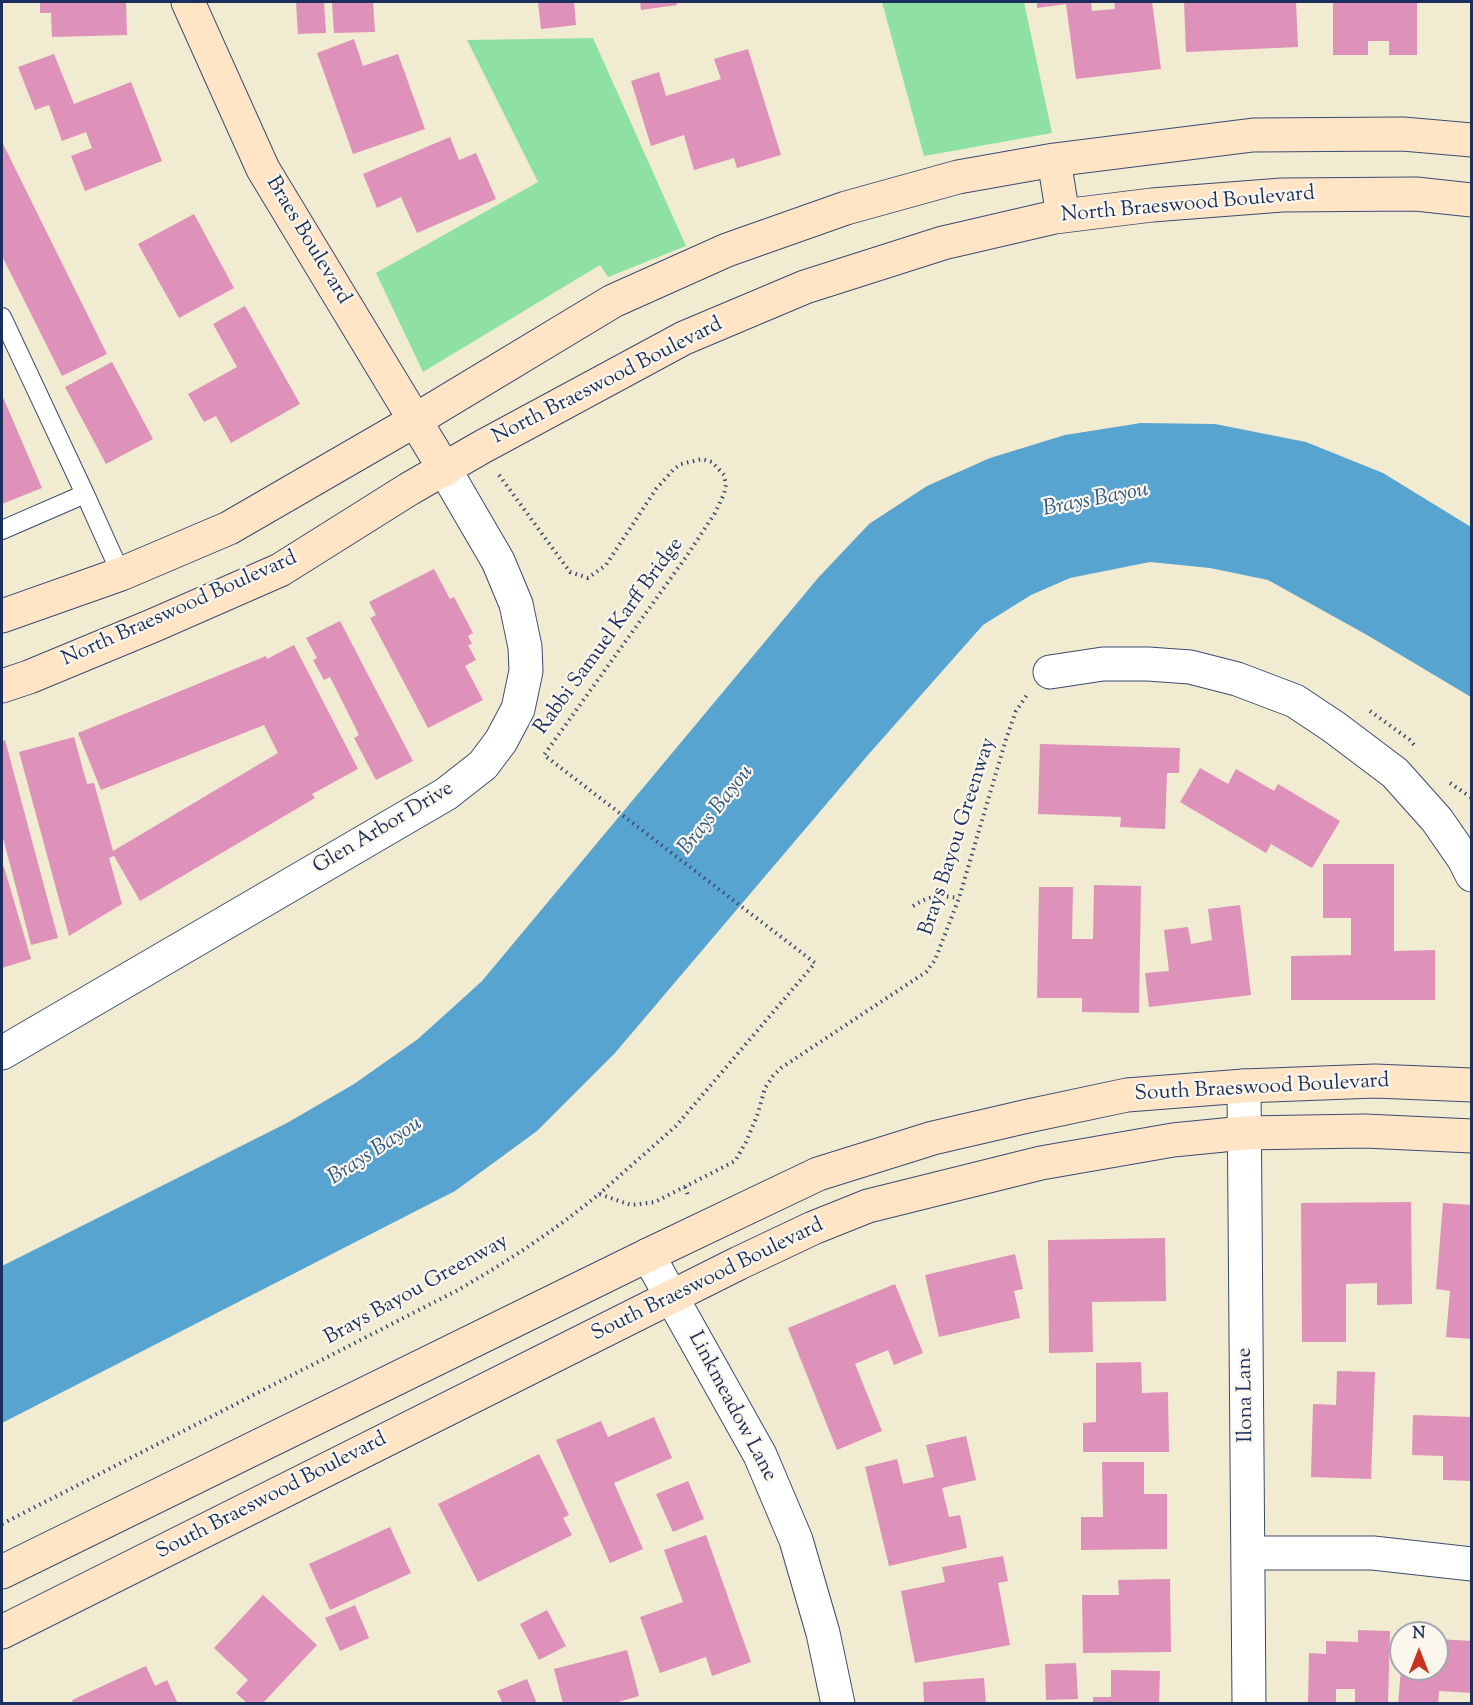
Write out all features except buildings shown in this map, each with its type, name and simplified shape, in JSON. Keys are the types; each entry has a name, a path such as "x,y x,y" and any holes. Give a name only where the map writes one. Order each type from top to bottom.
{"main road":[{"name":"Braes Boulevard","path":"188,2 263,169 445,470"},
{"path":"2,616 121,574 229,528 414,421 613,301 727,250 846,207 958,177 1054,160 1253,135 1403,134 1472,140"},
{"path":"1054,160 1063,216"},
{"name":"North Braeswood Boulevard","path":"2,686 152,626 279,570 409,489 482,447 684,338 805,287 943,243 1063,216 1152,205 1282,195 1416,194 1472,200"},
{"name":"South Braeswood Boulevard","path":"2,1572 818,1174 933,1138 1127,1095 1244,1086 1375,1081 1472,1085"},
{"name":"South Braeswood Boulevard","path":"2,1632 739,1263 813,1228 868,1206 1041,1163 1173,1140 1244,1133 1365,1131 1472,1136"}],"street":[{"name":"Glen Arbor Drive","path":"2,1053 446,794 483,765 501,741 518,709 526,671 525,647 516,604 498,561 445,470"},
{"path":"1050,672 1102,664 1190,667 1237,679 1295,701 1395,773 1437,820 1464,859 1472,875"},
{"name":"Ilona Lane","path":"1244,1086 1250,1704"},
{"name":"Linkmeadow Lane","path":"648,1255 760,1455 796,1540 824,1634 837,1704"},
{"path":"1248,1553 1373,1553 1472,1564"}],"lane":[{"path":"2,317 121,574"},
{"path":"2,530 85,494"}],"path":[{"name":"Rabbi Samuel Karff Bridge","path":"498,474 570,572 588,578 606,564 656,489 674,469 681,464 702,459 712,462 724,475 726,485 724,494 715,513 544,755 815,963 676,1126 599,1194"},
{"name":"Brays Bayou Greenway","path":"2,1524 456,1291 509,1261 565,1222 599,1194 630,1205 655,1202 735,1161 746,1142 765,1088 772,1076 926,972 935,960 959,898 1016,711 1028,694 1050,672"},
{"path":"1360,705 1388,723 1410,740 1416,748"},
{"path":"1443,777 1472,798"},
{"path":"913,906 927,898 942,896 959,898"},
{"path":"685,1187 688,1195"}],"green space":[{"path":"882,2 1024,2 1052,133 924,156"},
{"path":"593,38 686,246 608,277 600,265 423,372 376,273 538,182 467,40"}],"water":[{"name":"Brays Bayou","path":"1141,423 1215,424 1306,442 1383,473 1471,527 1471,697 1268,580 1210,568 1150,562 1070,578 1031,595 983,625 868,755 615,1053 537,1131 455,1191 2,1423 2,1266 287,1123 354,1084 418,1039 482,981 818,578 869,524 927,486 990,458 1065,435"}]}
